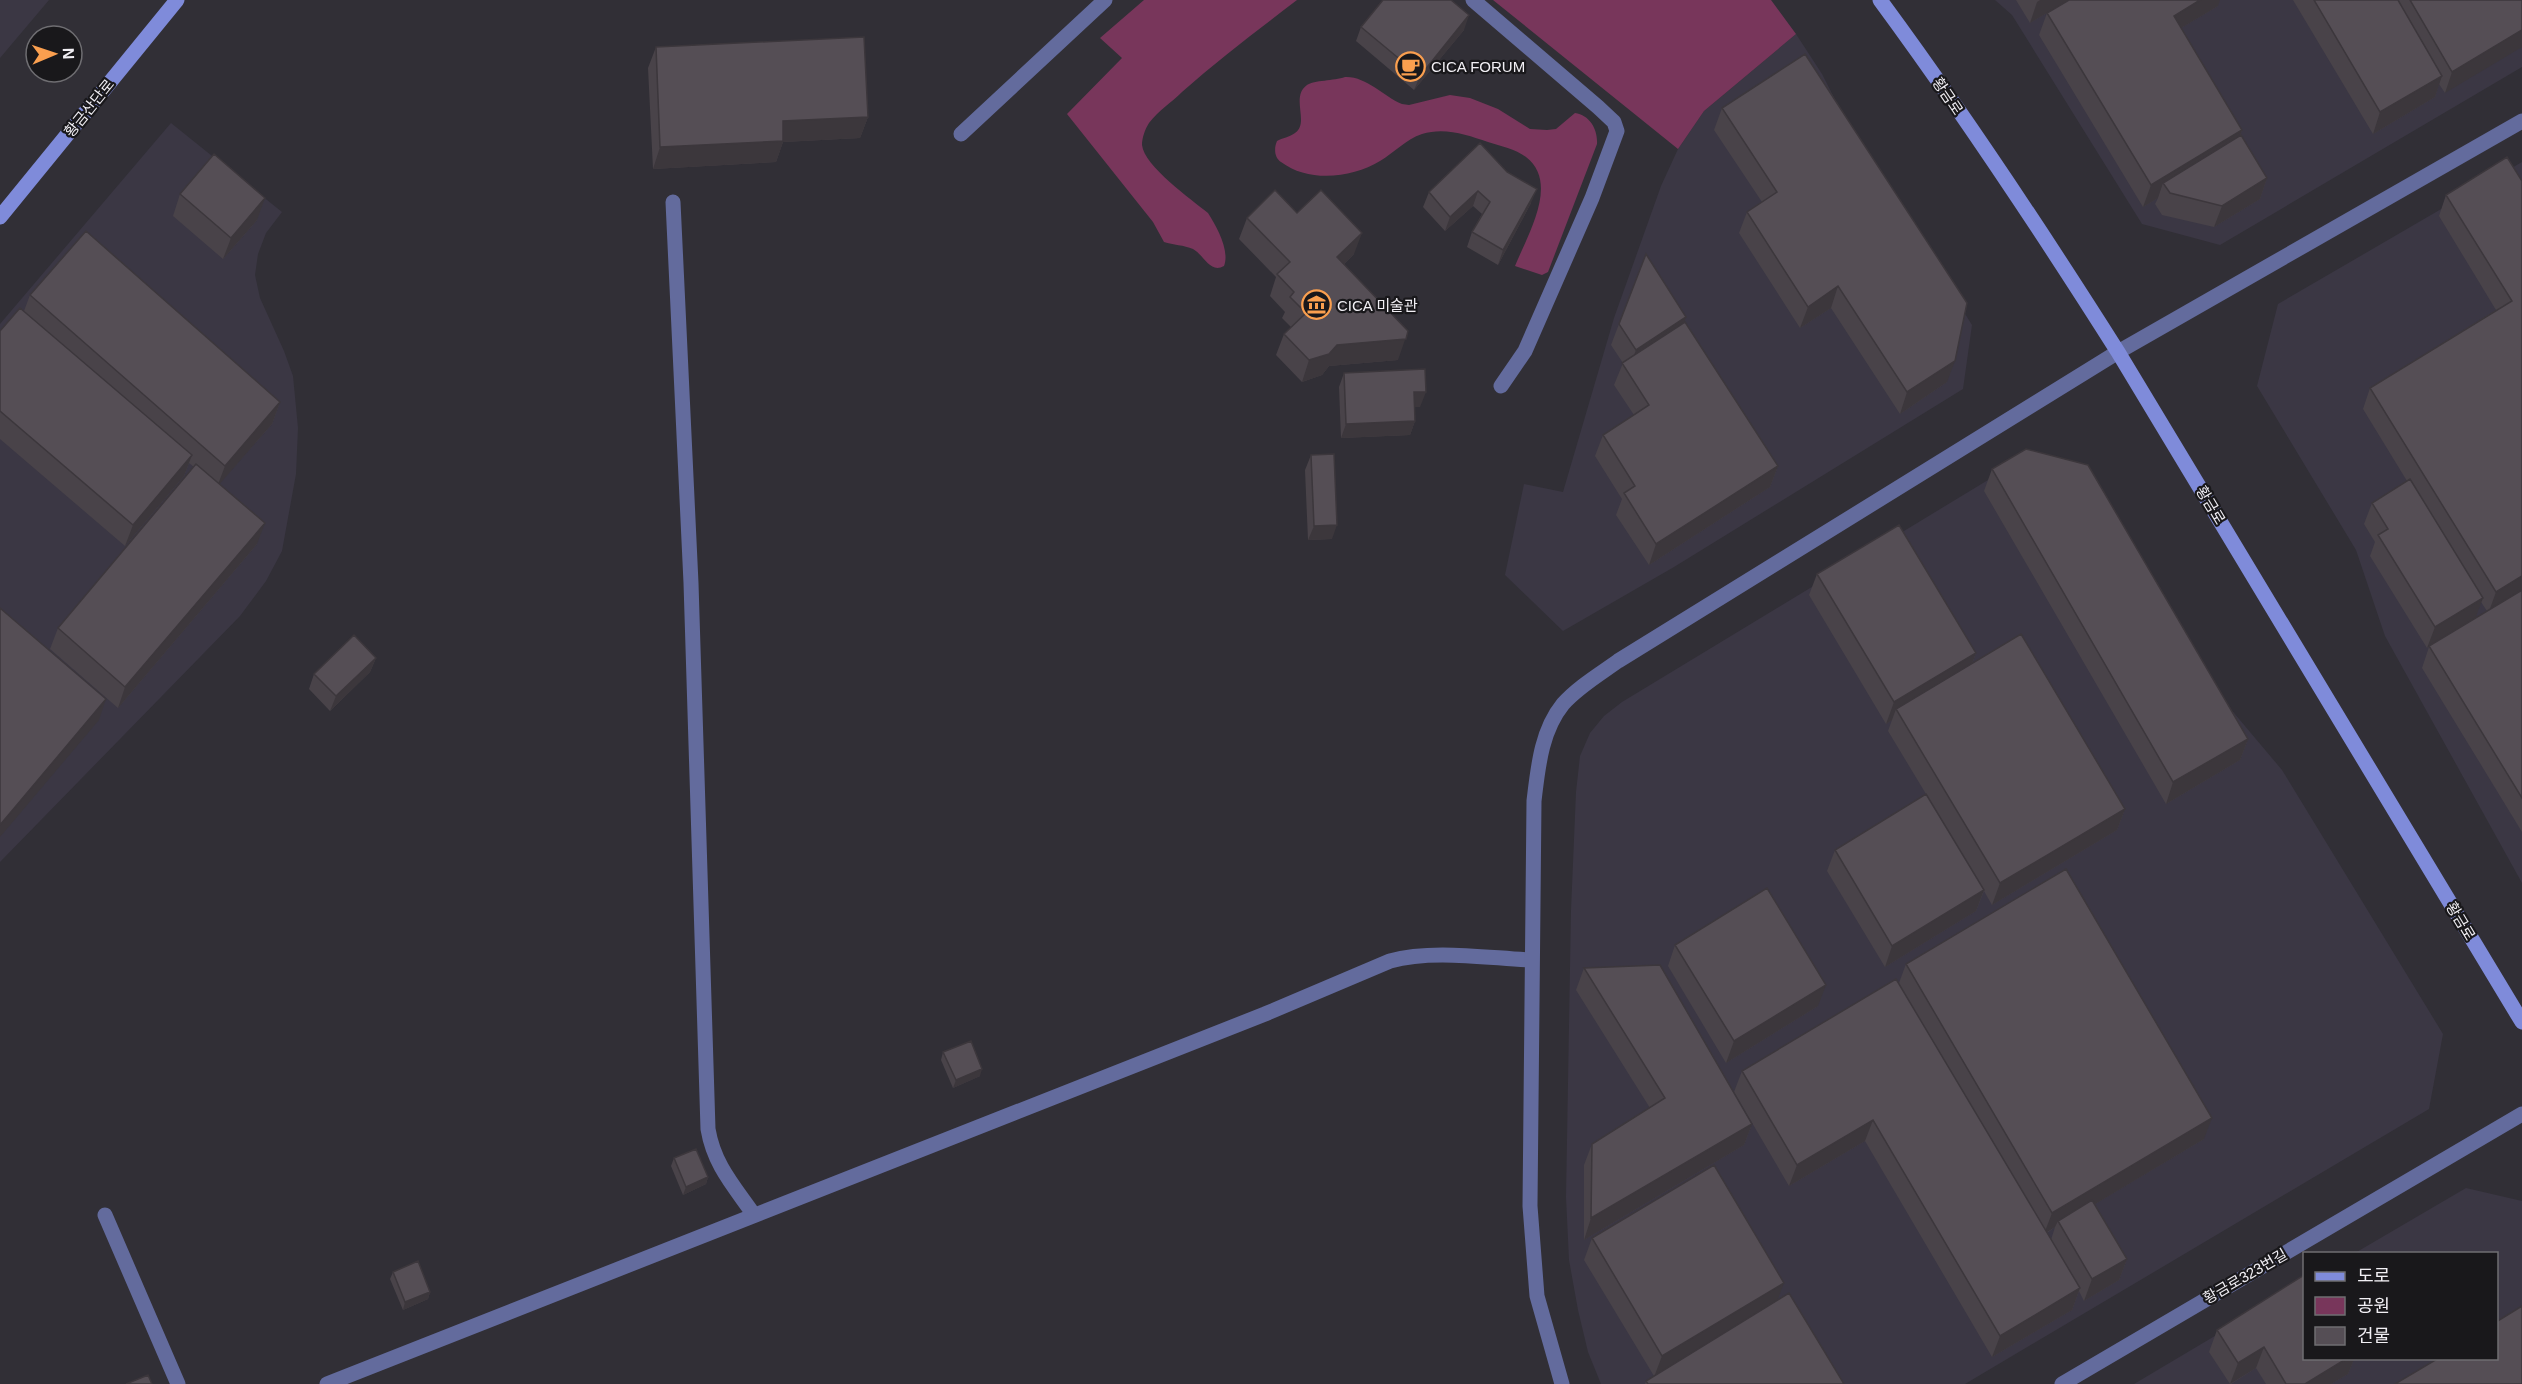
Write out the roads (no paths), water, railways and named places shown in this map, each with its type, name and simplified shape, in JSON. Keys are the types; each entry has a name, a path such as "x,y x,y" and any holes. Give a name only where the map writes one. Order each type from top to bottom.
{"street":[{"name":"황금산단로","path":"0,217 177,0"},
{"path":"961,134 1105,0"},
{"path":"1473,0 1598,107 1614,123 1617,131 1592,198 1525,351 1501,386"},
{"name":"황금로","path":"1880,0 1930,69 2118,352 2522,1022"},
{"path":"1562,1384 1545,1327 1533,1262 1530,1206 1534,801 1538,765 1546,734 1563,705 1618,660 2118,352 2522,122"},
{"path":"673,202 692,595 707,1118 711,1148 719,1166 754,1215"},
{"path":"327,1384 1407,956 1531,960"},
{"name":"황금로323번길","path":"2062,1384 2522,1114"},
{"path":"105,1215 178,1384"}],"place":[{"name":"CICA FORUM","path":"1410,66"},
{"name":"CICA 미술관","path":"1316,305"}]}
